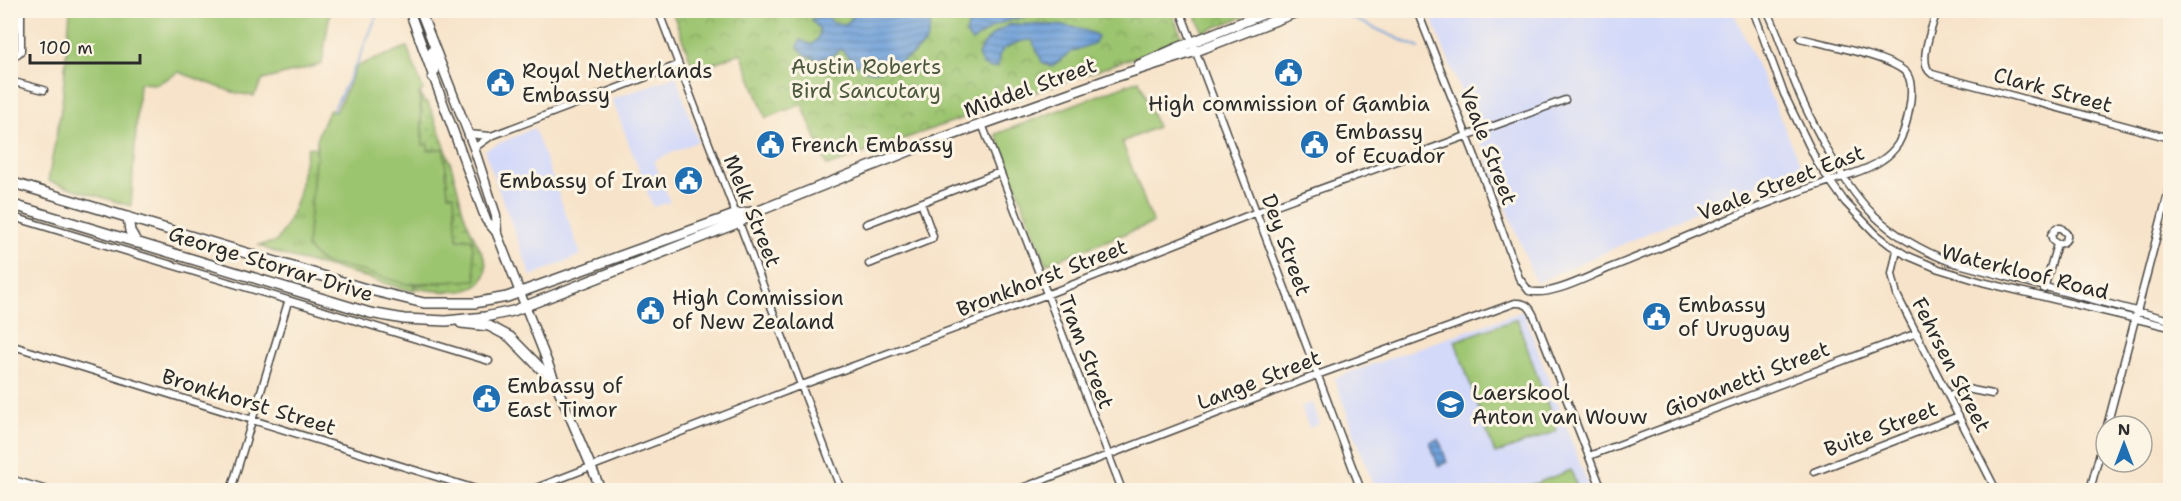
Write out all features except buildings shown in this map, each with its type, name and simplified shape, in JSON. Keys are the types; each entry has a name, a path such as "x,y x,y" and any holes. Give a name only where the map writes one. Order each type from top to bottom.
{"main road":[{"path":"409,10 486,220 497,234 601,490"},
{"path":"420,10 474,148 496,215 497,234"},
{"name":"Middel Street","path":"1194,46 1273,10"},
{"name":"Middel Street","path":"521,293 756,212 924,145 1194,46 1302,10"},
{"path":"432,77 435,70 432,54 434,47"},
{"name":"George Storrar Drive","path":"10,182 366,289 424,303 474,303 521,293"},
{"path":"10,189 22,185"},
{"name":"George Storrar Drive","path":"10,204 370,313 404,319 446,321 485,317 526,306"},
{"path":"109,234 120,229 128,217"},
{"path":"128,217 130,231 137,243"},
{"name":"Middel Street","path":"526,306 738,218"},
{"path":"446,321 489,326 503,332 516,341 556,384"}],"street":[{"path":"10,60 21,51 21,10"},
{"name":"Melk Street","path":"658,10 841,490"},
{"name":"Dey Street","path":"1180,10 1361,490"},
{"name":"Veale Street","path":"1417,10 1467,135 1519,278 1529,291"},
{"path":"1753,10 1784,94 1829,181"},
{"path":"1759,22 1760,10"},
{"path":"1767,10 1782,43 1797,89 1842,177"},
{"name":"Clark Street","path":"1937,10 1924,59 1928,71 1937,76 2170,138"},
{"name":"Veale Street East","path":"1529,291 1540,293 1559,288 1665,247 1769,202 1842,177 1877,163 1897,145 1902,136 1911,98 1911,82 1903,70 1885,60 1800,38"},
{"path":"474,148 491,136 678,65"},
{"path":"10,81 44,90"},
{"name":"Bronkhorst Street","path":"531,490 802,385 1046,295 1257,212 1565,100"},
{"name":"Tram Street","path":"982,124 1122,490"},
{"path":"468,134 491,136"},
{"path":"866,224 1000,172"},
{"name":"Waterkloof Road","path":"1842,177 1869,212 1907,242 1951,262 2137,315 2170,327"},
{"name":"Waterkloof Road","path":"1829,181 1876,234 1897,250 1939,269 2042,295 2170,320"},
{"path":"2110,414 2170,186"},
{"path":"870,264 932,239 933,236 921,203"},
{"name":"George Storrar Drive","path":"10,216 489,361"},
{"path":"2042,295 2057,244"},
{"name":"Fehrsen Street","path":"1897,250 1892,270 1895,289 1996,490"},
{"path":"2003,286 2006,277"},
{"path":"231,490 288,302"},
{"name":"Lange Street","path":"1017,490 1317,375 1515,303 1524,303 1531,309 1589,456"},
{"name":"Giovanetti Street","path":"1589,456 1917,333"},
{"name":"Bronkhorst Street","path":"10,345 479,490"},
{"path":"1949,396 1962,388 1992,394"},
{"name":"Buite Street","path":"1814,472 1959,416"},
{"path":"1589,456 1602,490"},
{"path":"2090,490 2094,474"},
{"path":"10,479 47,490"}],"shaded area":[{"path":"1429,11 1733,11 1801,165 1536,283"},
{"path":"676,76 698,141 654,161 670,202 653,207 612,99"},
{"path":"534,128 581,255 531,276 484,150"},
{"name":"Laerskool Anton van Wouw","path":"1523,311 1590,490 1375,490 1334,378"},
{"path":"1312,402 1319,424 1309,428 1301,407"}],"green space":[{"path":"70,10 330,11 322,64 263,80 254,96 235,93 179,72 157,84 139,83 131,206 48,181 62,104"},
{"name":"Austin Roberts Bird Sancutary","path":"672,11 1171,11 1183,40 827,166 802,104 766,118 741,53 694,70"},
{"path":"1194,11 1259,11 1203,32"},
{"path":"407,47 423,90 419,93 423,145 428,144 428,150 444,149 448,194 454,194 457,239 472,239 476,280 406,284 344,266 327,264 314,256 307,247 315,160 317,159 317,138 323,122 330,110 336,112 357,66"},
{"path":"1139,80 1157,127 1122,142 1153,223 1046,264 996,134"},
{"path":"420,92 424,102 428,103 438,128 451,165 465,218 485,259 486,272 481,282 463,291 414,288 415,285 476,279 457,240 453,194 448,195 444,149 428,150 423,145"},
{"path":"308,147 316,148 320,200 307,247 321,262 346,263 415,285 414,291 293,258 259,245 276,242 289,220 298,197"},
{"path":"1517,319 1557,431 1495,454 1455,341"},
{"path":"1571,470 1578,490 1518,490"}],"water":[{"path":"1017,10 1023,12 1025,17 997,25 972,42 966,34 969,22 984,11"},
{"path":"857,11 929,11 930,27 927,39 915,52 877,71 858,66 841,49 818,60 806,55 798,47 800,40 812,45 818,38 820,30 811,19 826,14 833,23 846,25"},
{"path":"1011,24 1067,26 1098,36 1095,43 1071,52 1051,67 1042,62 1032,40 1018,42 1004,50 999,57 998,67 989,68 982,64 978,55 984,44"},
{"path":"1439,439 1447,462 1438,466 1430,442"}],"waterway":[{"path":"333,111 362,52 379,10"},
{"path":"1339,12 1419,48"}],"place":[{"name":"High commission of Gambia","path":"1289,73"},
{"name":"Royal Netherlands Embassy","path":"501,83"},
{"name":"Embassy of Ecuador","path":"1314,144"},
{"name":"French Embassy","path":"770,145"},
{"name":"Embassy of Iran","path":"688,181"},
{"name":"High Commission of New Zealand","path":"651,310"},
{"name":"Embassy of Uruguay","path":"1657,317"},
{"name":"Embassy of East Timor","path":"486,398"},
{"name":"Laerskool Anton van Wouw","path":"1451,405"}]}
